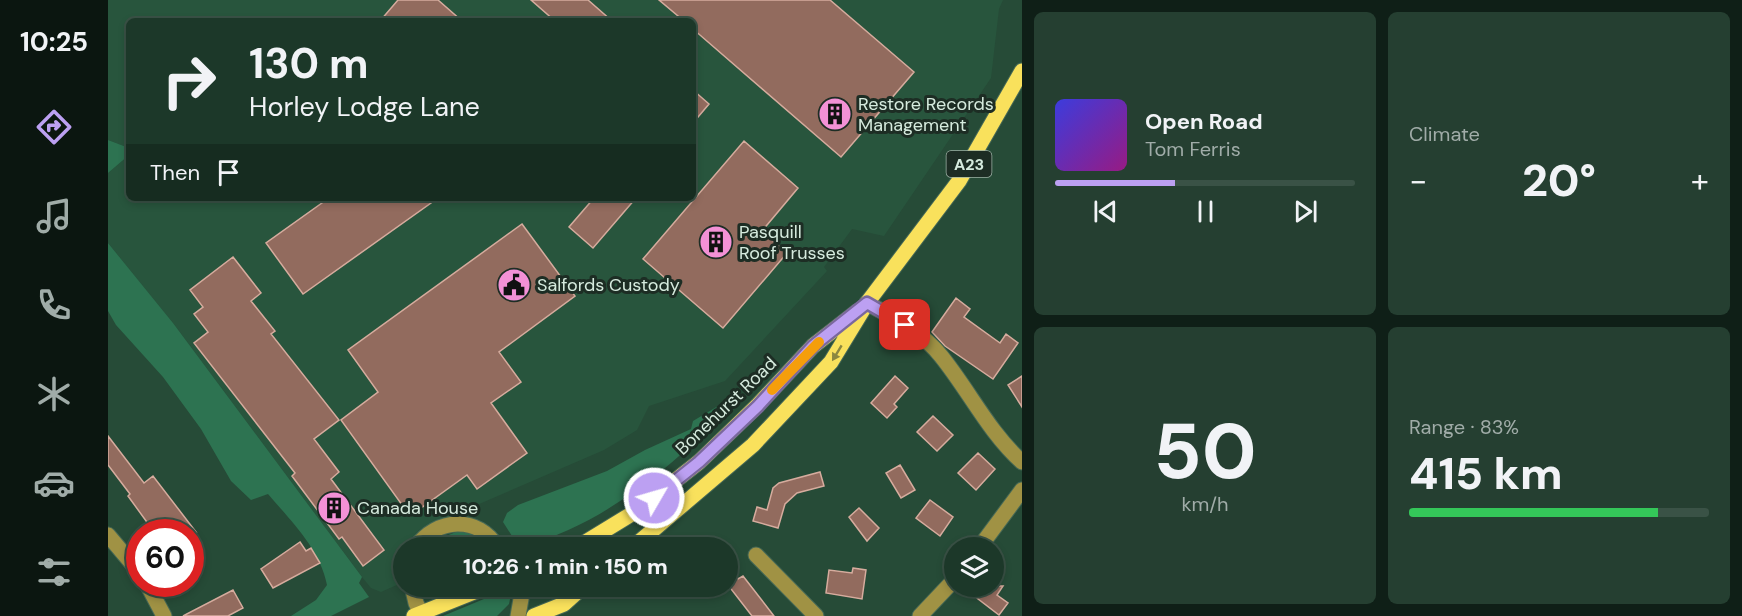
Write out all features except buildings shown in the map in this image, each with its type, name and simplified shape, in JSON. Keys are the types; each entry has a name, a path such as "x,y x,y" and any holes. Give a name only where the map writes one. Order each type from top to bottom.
{"main road":[{"name":"Bonehurst Road","path":"645,537 773,424 831,362 867,303 959,181 1022,71"},
{"name":"Bonehurst Road","path":"594,537 638,510 699,462 758,406 813,346 867,303"},
{"path":"419,615 462,597"},
{"path":"534,616 564,604 572,597"}],"street":[{"path":"867,303 919,333 941,355 992,431 1022,462"},
{"path":"987,537 1022,490"},
{"path":"425,537 440,527 464,523 490,534 492,537"},
{"path":"108,535 126,556"},
{"path":"756,555 816,616"},
{"path":"920,616 944,591"},
{"path":"154,597 164,616"},
{"path":"415,597 419,615"},
{"path":"518,616 520,597"}],"shaded area":[{"path":"108,0 1003,0 999,9 991,78 884,236 852,229 824,267 827,271 725,381 649,406 637,430 604,450 419,530 413,537 393,537 393,587 381,592 371,588 362,577 173,323 108,243 108,173 126,158 126,201 696,201 696,18 126,18 126,147 108,140"},
{"path":"108,140 126,147 126,158 108,173"},
{"path":"108,243 173,323 362,577 359,583 369,597 331,616 291,616 316,600 327,585 318,559 304,536 268,494 251,500 231,481 201,429 163,377 116,325 108,311"},
{"path":"723,403 729,409 708,430 636,491 581,524 550,537 513,537 503,522 507,513 518,505 607,471 691,429 693,421"},
{"path":"461,530 480,537 444,537"},
{"path":"489,597 510,597 509,604 497,616 443,616"}],"slow traffic":[{"path":"772,390 819,342"}],"place":[{"name":"Restore Records Management","path":"835,114"},
{"name":"Pasquill Roof Trusses","path":"716,242"},
{"name":"Salfords Custody","path":"514,285"},
{"name":"Canada House","path":"334,508"}],"route":[{"path":"654,498 699,462 758,406 813,346 867,303 905,325"}]}
